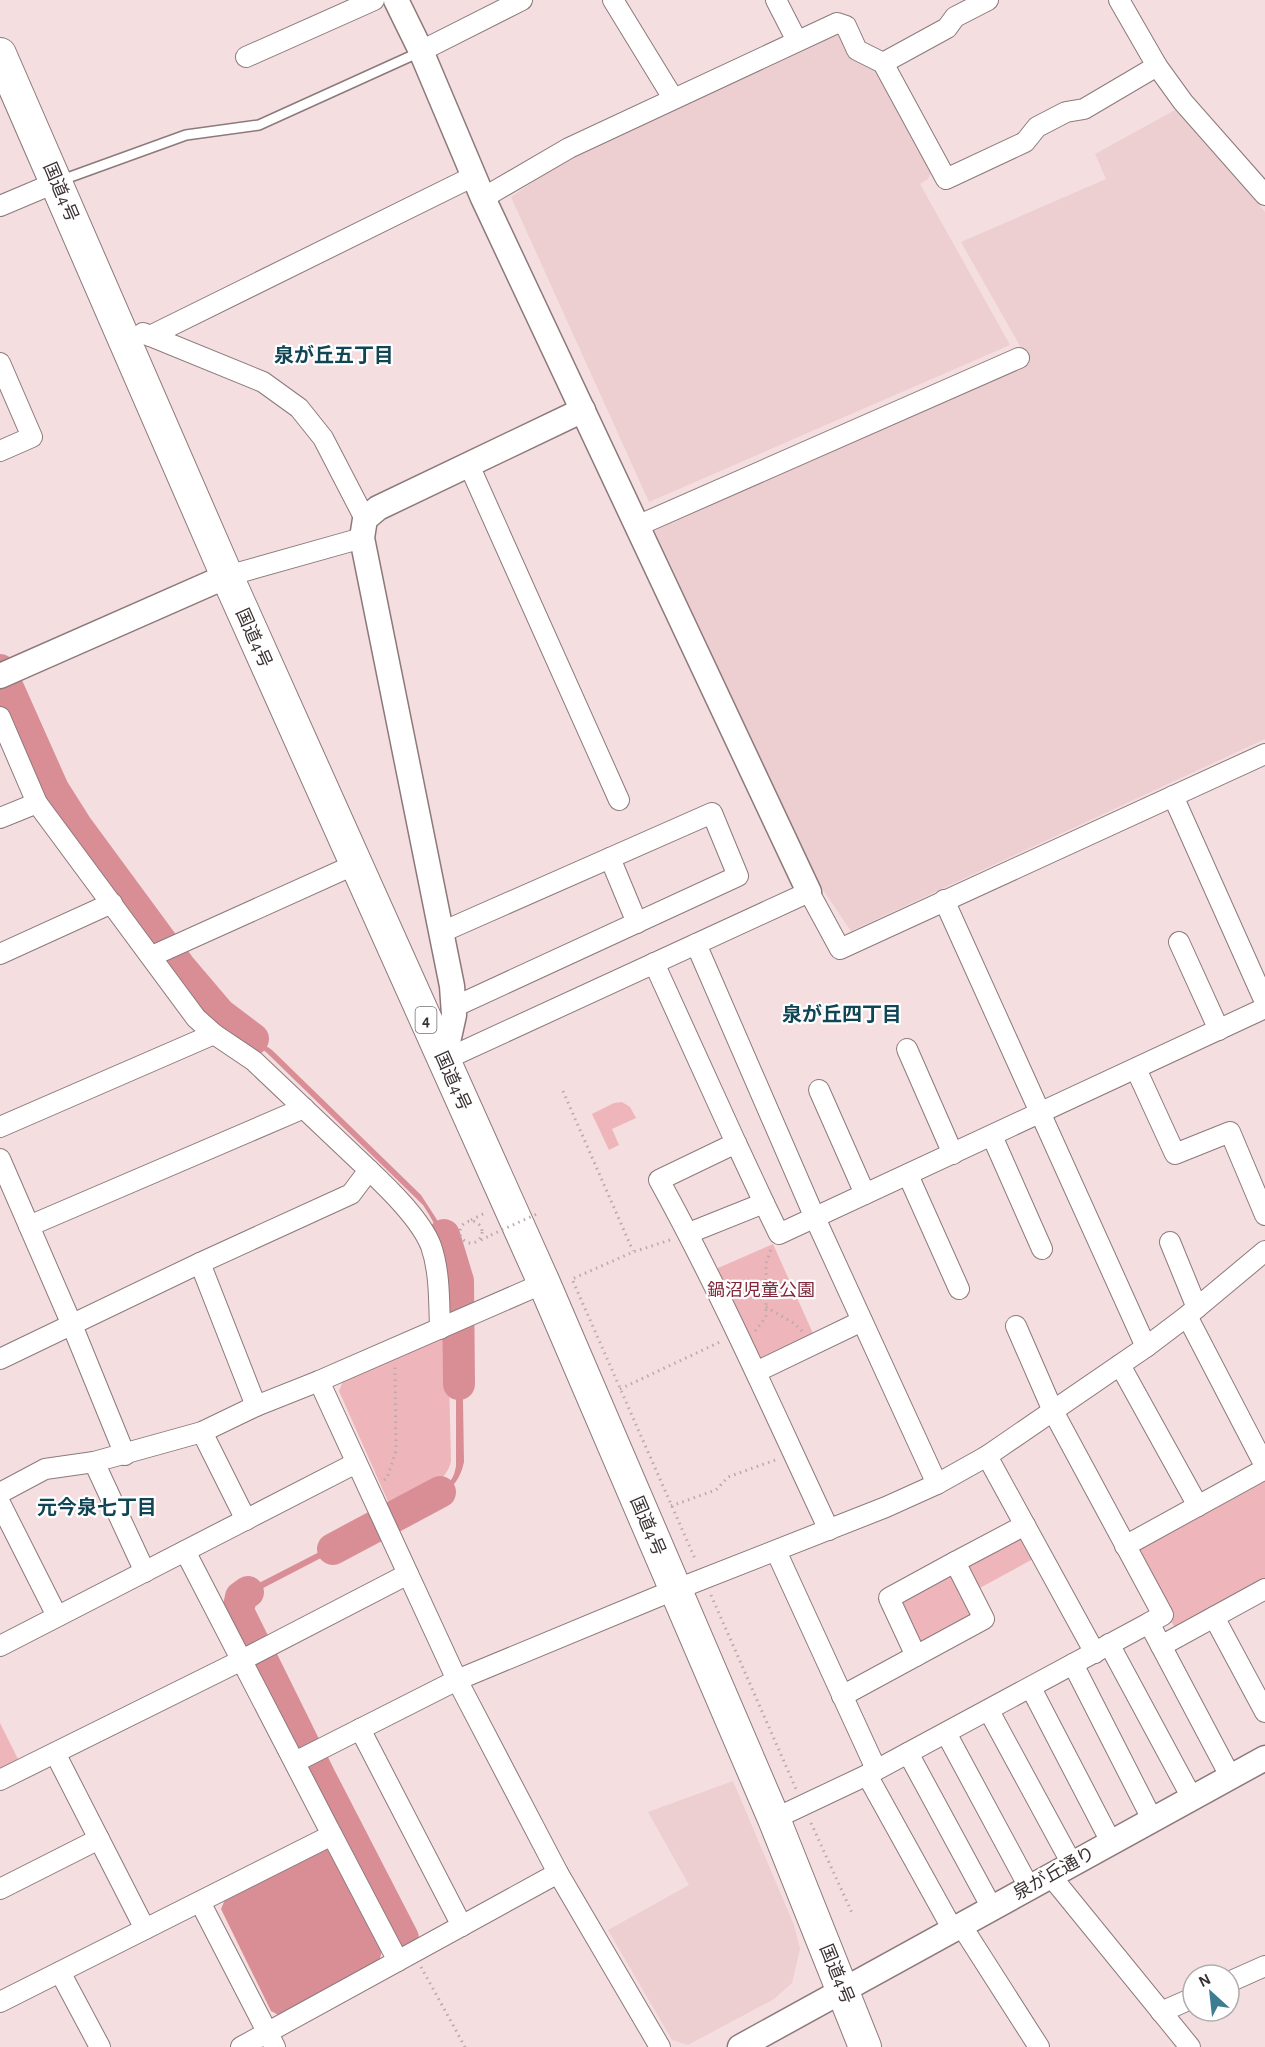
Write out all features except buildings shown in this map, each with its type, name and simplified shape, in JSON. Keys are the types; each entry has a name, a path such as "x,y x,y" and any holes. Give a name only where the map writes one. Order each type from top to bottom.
{"highway":[{"name":"国道4号","path":"0,54 57,182 135,334 227,576 544,1283 690,1585 774,1819 865,2047"}],"street":[{"path":"246,57 374,0"},
{"path":"396,0 421,51 483,198 809,892 840,950 944,900 1265,754"},
{"path":"421,51 522,0"},
{"path":"613,0 672,98"},
{"path":"776,0 797,41"},
{"path":"883,63 948,28 955,17 988,0"},
{"path":"948,28 962,29 996,10 1004,0"},
{"path":"1119,0 1157,66 1183,102 1265,195"},
{"path":"483,198 569,148 837,23 846,26 857,50 883,63 946,178 1025,142 1037,127 1066,112 1084,109 1157,66"},
{"path":"135,334 474,176"},
{"path":"0,206 57,182"},
{"path":"135,334 263,382 299,408 323,438 364,528 452,986 454,1015 444,1060"},
{"path":"637,526 1019,358"},
{"path":"0,363 32,437 0,451"},
{"path":"0,676 227,576 364,528 378,508 583,410"},
{"path":"468,465 619,800"},
{"path":"0,717 37,802 196,1018 214,1034 254,1061 409,1211 430,1245 437,1279 440,1329"},
{"path":"1173,796 1265,1002"},
{"path":"0,818 37,802"},
{"path":"442,932 712,813 738,876 454,1008"},
{"path":"610,858 637,922"},
{"path":"152,956 356,864"},
{"path":"444,1060 809,892"},
{"path":"944,900 1146,1347"},
{"path":"0,954 112,903"},
{"path":"1179,942 1219,1030"},
{"path":"696,944 815,1218 937,1484"},
{"path":"654,963 779,1234 1265,1008"},
{"path":"0,1127 214,1034"},
{"path":"907,1049 953,1154"},
{"path":"1136,1069 1175,1154 1230,1132 1265,1215"},
{"path":"819,1090 865,1194"},
{"path":"29,1226 304,1108"},
{"path":"992,1136 1042,1249"},
{"path":"736,1143 659,1180 689,1233 741,1338 829,1530"},
{"path":"0,1159 125,1455"},
{"path":"0,1359 351,1194 369,1170"},
{"path":"908,1174 959,1288"},
{"path":"689,1233 764,1203"},
{"path":"1125,1546 1265,1468 1192,1312 1170,1242"},
{"path":"295,1762 457,1680 886,1507 937,1484 987,1456 1146,1347 1265,1251"},
{"path":"200,1263 256,1406"},
{"path":"0,1494 45,1469 125,1455 202,1432 256,1406 388,1352 544,1283"},
{"path":"756,1372 862,1321"},
{"path":"774,1819 872,1772 1163,1615 1053,1411 1016,1326"},
{"path":"1120,1365 1198,1506"},
{"path":"319,1381 457,1680 558,1873 660,2047"},
{"path":"202,1432 246,1520"},
{"path":"987,1456 1025,1525 1192,1798"},
{"path":"94,1462 145,1572"},
{"path":"0,1646 356,1463"},
{"path":"0,1503 57,1617"},
{"path":"916,1656 889,1598 1025,1525"},
{"path":"185,1551 332,1835 406,1957"},
{"path":"776,1551 842,1696 872,1772 957,1927 1039,2047"},
{"path":"842,1696 984,1619 955,1562"},
{"path":"0,1780 242,1660 408,1574"},
{"path":"1161,1646 1214,1617 1263,1595"},
{"path":"1214,1617 1265,1712"},
{"path":"1149,1623 1230,1776"},
{"path":"1073,1664 1152,1819"},
{"path":"1031,1688 1111,1842"},
{"path":"988,1711 1072,1864"},
{"path":"360,1729 462,1926"},
{"path":"946,1733 1029,1887"},
{"path":"55,1753 145,1929"},
{"path":"908,1753 992,1908"},
{"name":"泉が丘通り","path":"740,2047 1265,1758"},
{"path":"0,2002 332,1835"},
{"path":"0,1889 99,1839"},
{"path":"241,2047 272,2040 406,1957 558,1873"},
{"path":"1050,1875 1190,2047"},
{"path":"200,1902 272,2040"},
{"path":"1241,1977 1265,1966"},
{"path":"60,1972 100,2047"},
{"path":"1161,2012 1181,2003"}],"lane":[{"path":"57,182 186,135 260,125 421,51"}],"path":[{"path":"563,1091 633,1252"},
{"path":"488,1212 467,1222 460,1231 462,1239 468,1243 479,1240 539,1213"},
{"path":"467,1222 477,1222 482,1227 483,1234 479,1240"},
{"path":"689,1233 633,1252 572,1279 671,1506 690,1585 803,1805 853,1915"},
{"path":"620,1389 732,1336 751,1338 766,1317 766,1264 779,1234"},
{"path":"766,1307 795,1324 816,1343"},
{"path":"368,1490 387,1478 396,1451 395,1372 394,1362 388,1352"},
{"path":"671,1506 716,1490 728,1477 793,1453"},
{"path":"406,1957 465,2047"}],"shaded area":[{"path":"833,32 843,35 880,73 933,167 928,179 920,184 1010,345 649,502 511,197 573,155"},
{"path":"1177,109 1265,212 1265,739 851,931 819,884 654,529 1029,362 961,242 1106,179 1095,154"},
{"path":"18,702 57,791 158,932 155,935 53,792 13,704"},
{"path":"180,962 217,1012 272,1050 421,1195 441,1226 450,1247 455,1266 458,1296 453,1295 447,1259 440,1237 423,1205 266,1052 213,1015 176,964"},
{"path":"462,1341 464,1462 461,1473 442,1496 404,1515 402,1510 441,1488 451,1480 454,1473 456,1466 456,1342"},
{"path":"370,1526 373,1531 246,1597 242,1607 249,1627 244,1630 236,1607 239,1598 249,1588"},
{"path":"325,1775 408,1936 404,1938 321,1777"},
{"path":"733,1781 794,1925 800,1949 792,1983 774,1999 688,2045 672,2040 608,1930 689,1885 648,1812"},
{"path":"320,1848 334,1851 383,1947 379,1962 282,2017 271,2011 221,1909 226,1897"}],"green space":[{"path":"622,1102 630,1107 636,1118 612,1129 619,1145 609,1150 592,1114 614,1103"},
{"name":"鍋沼児童公園","path":"773,1244 815,1338 761,1359 717,1270"},
{"path":"448,1336 451,1461 448,1470 427,1489 390,1506 339,1391 343,1381"},
{"path":"1265,1478 1265,1584 1177,1632 1131,1546"},
{"path":"1020,1533 1033,1559 967,1595 979,1618 919,1649 894,1600"},
{"path":"0,1723 20,1763 0,1773"}],"waterway":[{"path":"0,670 53,789 77,827 180,967 220,1014 253,1039"},
{"path":"444,1235 458,1281 459,1384"},
{"path":"333,1549 440,1492"},
{"path":"248,1592 241,1597 238,1611 403,1938"}],"district":[{"name":"泉が丘五丁目","path":"334,355"},
{"name":"泉が丘四丁目","path":"842,1014"},
{"name":"元今泉七丁目","path":"97,1507"}]}
